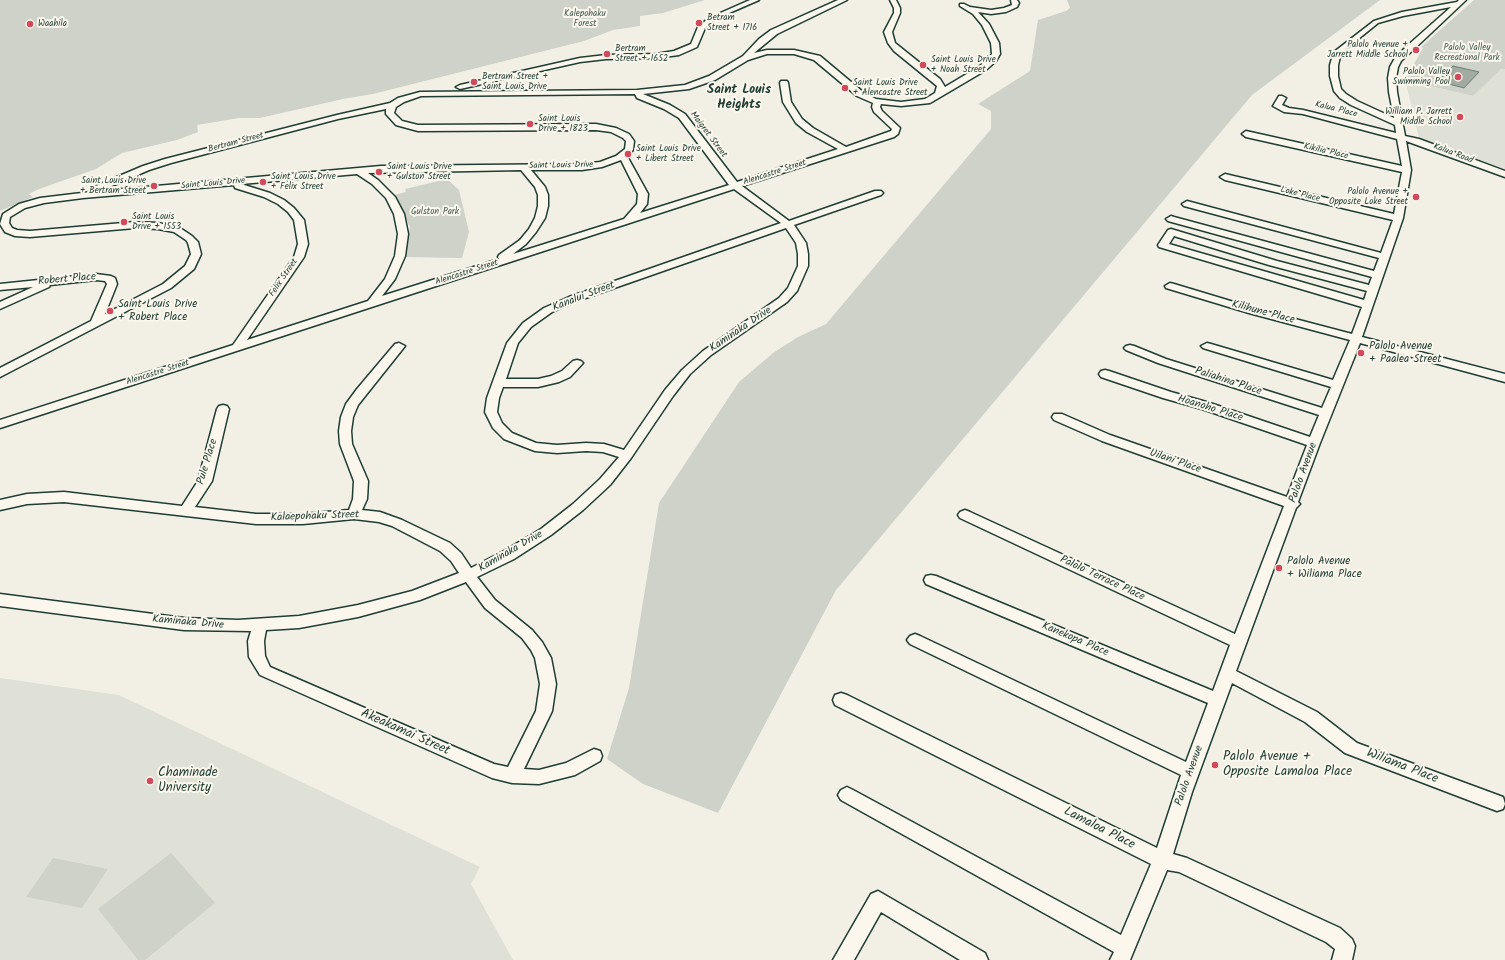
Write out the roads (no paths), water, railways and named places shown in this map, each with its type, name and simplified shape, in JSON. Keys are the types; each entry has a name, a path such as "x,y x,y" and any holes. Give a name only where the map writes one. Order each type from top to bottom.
{"street":[{"path":"621,223 635,214 643,199 641,189 623,156 629,150 630,141 622,134 608,129 589,127 418,128 403,125 394,119 390,114 390,109 401,100 411,97 440,92 580,60 606,57 656,56 676,53 694,45 702,27 712,19 756,0"},
{"path":"745,58 762,40 774,32 844,0"},
{"path":"893,0 897,8 897,13 890,26 889,37 897,49 937,81 941,89 938,94"},
{"path":"440,92 663,91 697,84 712,78 745,58 761,53 780,51 812,56 824,63 860,94 878,102 915,104 926,101 983,68 993,59 996,54 995,43 985,24 975,13 954,0"},
{"path":"962,5 977,11 999,12 1014,7 1016,4 1014,0"},
{"path":"1398,123 1354,103 1343,96 1337,89 1334,76 1334,65 1338,52 1376,22 1402,14 1460,2"},
{"name":"Palolo Avenue","path":"1123,954 1162,860 1191,772 1293,504 1314,443 1356,338 1398,218 1407,170 1400,136 1392,78 1396,64 1410,48 1460,2"},
{"path":"784,83 787,102 799,121 810,130 845,150"},
{"name":"Maigret Street","path":"637,92 640,96 667,106 682,116 732,183 737,185"},
{"name":"Kalua Place","path":"1282,98 1277,106 1287,110 1303,112 1400,136"},
{"name":"Alencastre Street","path":"0,424 891,135 895,132 895,127 877,110 876,105 878,102"},
{"name":"Bertram Street","path":"83,195 146,168 168,161 337,117 393,105"},
{"name":"Kikilia Place","path":"1246,134 1407,170"},
{"name":"Kalua Road","path":"1400,136 1505,174"},
{"name":"Saint Louis Drive","path":"0,373 157,292 177,280 190,267 196,254 195,248 189,238 184,234 158,226 135,225 24,234 11,231 5,226 4,219 6,216 22,206 43,200 83,195 400,168 596,166 614,161 623,156"},
{"path":"492,264 523,242 533,230 540,218 543,206 543,195 535,179 523,167"},
{"path":"359,171 375,182 390,197 399,214 403,234 400,256 390,279 372,303"},
{"name":"Loke Place","path":"1225,177 1398,218"},
{"name":"Felix Street","path":"216,184 233,185 251,189 268,195 281,202 299,220 302,232 302,244 299,257 236,348"},
{"name":"Kaminaka Drive","path":"0,600 184,624 260,626 299,622 358,611 415,596 469,575 515,551 546,532 573,511 605,482 627,454 669,393 686,372 707,353 783,300 793,289 800,277 803,266 801,243 788,224 737,185"},
{"name":"Kanalui Street","path":"627,454 604,448 546,448 516,440 502,430 493,418 492,405 498,383 513,343 527,325 548,310 573,299 878,194"},
{"path":"1187,204 1385,257"},
{"path":"1171,219 1378,275"},
{"path":"1368,305 1163,245 1170,232 1273,263 1373,289"},
{"name":"Robert Place","path":"0,287 99,277 111,280 112,286 96,323"},
{"path":"0,306 54,281"},
{"name":"Kilihune Place","path":"1170,286 1253,311 1505,378"},
{"path":"354,514 360,499 361,481 346,444 345,431 347,418 352,404 399,346"},
{"path":"1207,346 1338,385"},
{"name":"Paliahina Place","path":"1130,348 1162,361 1326,413"},
{"path":"498,383 538,383 555,379 566,374 577,363"},
{"name":"Hoanoho Place","path":"1105,374 1167,395 1206,406 1314,443"},
{"name":"Pule Place","path":"185,511 205,481 223,409"},
{"name":"Uilani Place","path":"1058,418 1106,438 1293,504"},
{"name":"Kalaepohaku Street","path":"0,505 27,499 64,497 256,519 354,514 380,517 397,523 445,547 456,557 490,604 527,634 537,646 546,670 548,684 544,711 512,776"},
{"name":"Palolo Terrace Place","path":"965,515 1240,643"},
{"name":"Kanekopa Place","path":"931,580 1218,700"},
{"name":"Akeakamai Street","path":"260,626 256,641 256,649 257,657 265,671 492,771 512,776 539,777 569,770 594,756"},
{"path":"916,640 1191,772"},
{"name":"Wiliama Place","path":"1228,674 1311,717 1351,748 1497,803"},
{"name":"Lamaloa Place","path":"841,700 1162,860 1181,864 1333,935 1345,946 1342,960"},
{"path":"847,795 1123,954"},
{"path":"843,960 878,900 978,960"}],"place":[{"name":"Betram Street + 1716","path":"699,23"},
{"name":"Waahila","path":"30,24"},
{"name":"Palolo Avenue + Jarrett Middle School","path":"1416,50"},
{"name":"Bertram Street + 1652","path":"607,54"},
{"name":"Saint Louis Drive + Noah Street","path":"923,65"},
{"name":"Palolo Valley Swimming Pool","path":"1458,77"},
{"name":"Bertram Street + Saint Louis Drive","path":"474,82"},
{"name":"Saint Louis Drive + Alencastre Street","path":"845,88"},
{"name":"William P. Jarrett Middle School","path":"1460,117"},
{"name":"Saint Louis Drive + 1823","path":"530,124"},
{"name":"Saint Louis Drive + Libert Street","path":"628,154"},
{"name":"Saint Louis Drive + Gulston Street","path":"379,172"},
{"name":"Saint Louis Drive + Felix Street","path":"263,182"},
{"name":"Saint Louis Drive + Bertram Street","path":"154,186"},
{"name":"Palolo Avenue + Opposite Loke Street","path":"1416,197"},
{"name":"Saint Louis Drive + 1553","path":"124,222"},
{"name":"Saint Louis Drive + Robert Place","path":"110,311"},
{"name":"Palolo Avenue + Paalea Street","path":"1361,353"},
{"name":"Palolo Avenue + Wiliama Place","path":"1279,568"},
{"name":"Palolo Avenue + Opposite Lamaloa Place","path":"1215,765"},
{"name":"Chaminade University","path":"150,781"}],"district":[{"name":"Saint Louis Heights","path":"739,98"}],"park label":[{"name":"Kalepohaku Forest","path":"585,20"},
{"name":"Palolo Valley Recreational Park","path":"1467,54"},
{"name":"Gulston Park","path":"435,212"}]}
